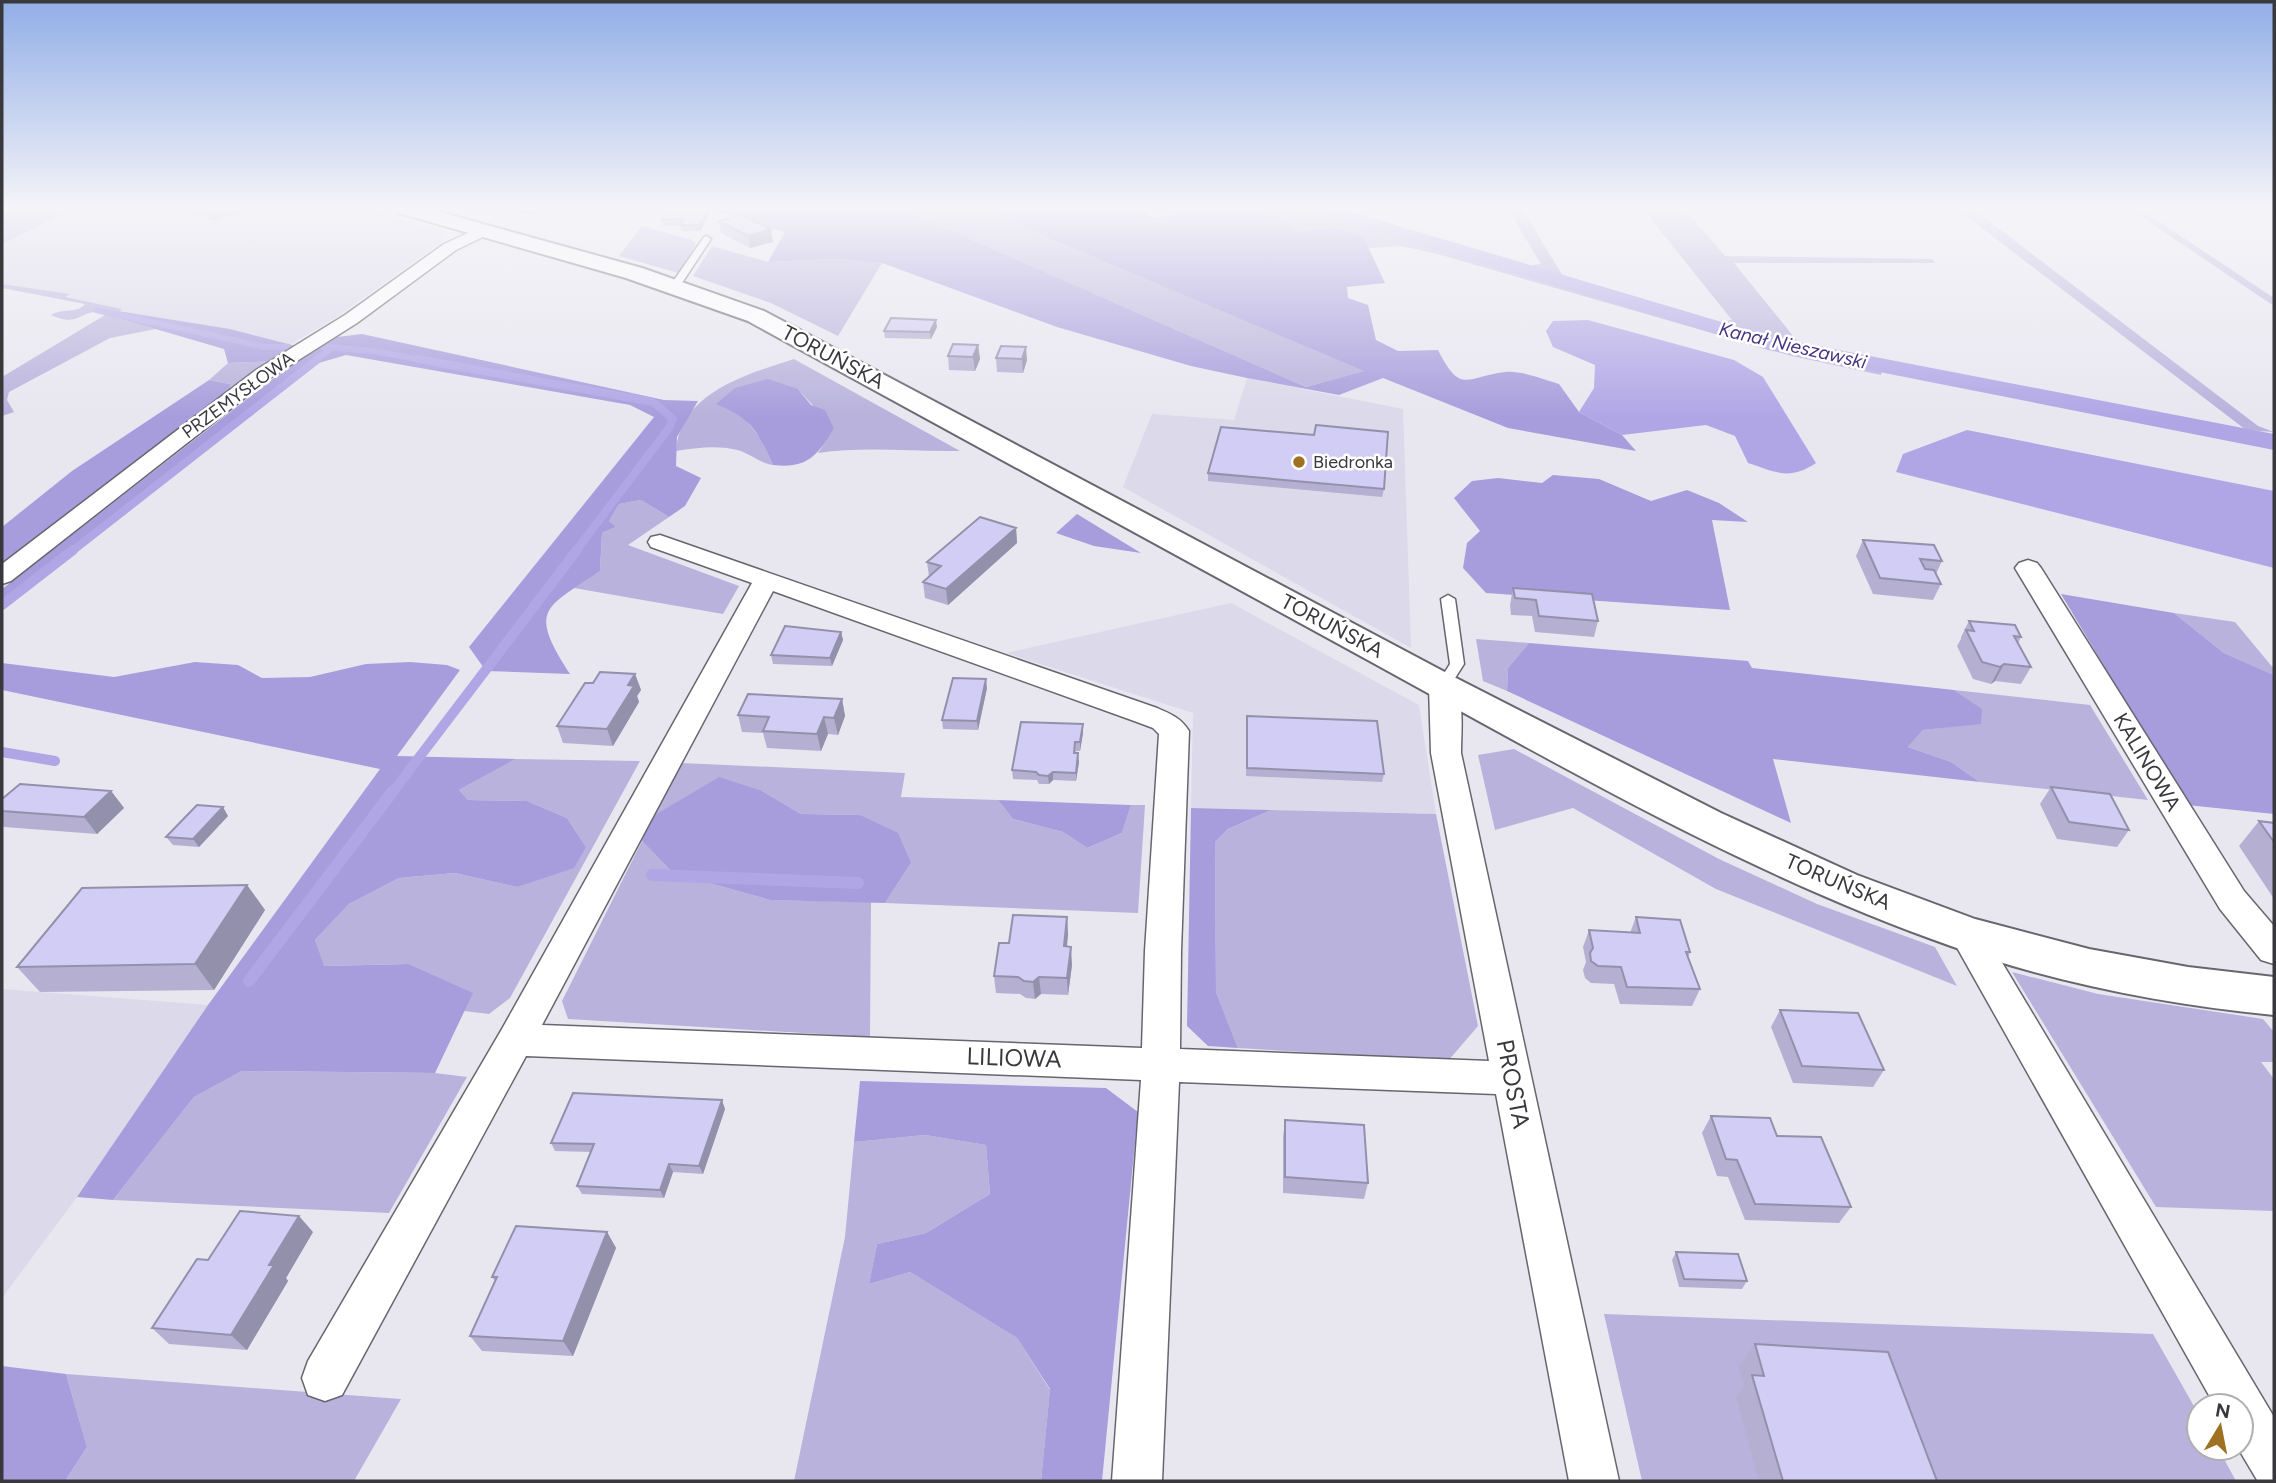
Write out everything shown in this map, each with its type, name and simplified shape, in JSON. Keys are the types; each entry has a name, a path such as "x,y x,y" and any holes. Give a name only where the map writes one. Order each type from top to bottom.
{"main road":[{"name":"TORUŃSKA","path":"649,278 756,316 1443,686 1706,823 1842,886 1966,934 2089,967 2188,986 2274,996"}],"street":[{"name":"PRZEMYSŁOWA","path":"2,576 263,374 351,320 408,278"},
{"path":"660,542 1147,715 1163,721 1174,731 1163,951 1161,1064 1137,1481"},
{"name":"KALINOWA","path":"2028,568 2232,901 2274,950"},
{"path":"325,1378 515,1040 766,580"},
{"name":"PROSTA","path":"1443,686 1446,753 1594,1481"},
{"path":"1966,934 2233,1392"},
{"name":"LILIOWA","path":"515,1040 1512,1078"},
{"path":"2255,1430 2274,1463"}],"lane":[{"path":"675,286 680,278"},
{"path":"1443,686 1457,664 1448,599"}],"shaded area":[{"path":"2,278 391,278 332,320 289,345 230,329 118,311 121,309 64,297 68,294 2,284"},
{"path":"699,278 873,278 838,336 771,303"},
{"path":"924,278 1059,278 1306,387 1364,371 1144,278 1383,278 1385,283 1347,287 1348,298 1368,305 1376,340 1398,351 1438,350 1453,373 1465,380 1511,372 1559,384 1579,412 1622,435 1636,451 1508,428 1383,378 1339,395 1191,366 1057,327"},
{"path":"1059,278 1144,278 1365,371 1306,387"},
{"path":"1522,278 1571,278 1721,322 1732,320 1698,278 1746,278 1798,342 1884,360 1881,375 1792,356"},
{"path":"2048,278 2064,278 2258,426 2274,432 2246,430"},
{"path":"2233,278 2244,278 2274,298 2274,306"},
{"path":"2,284 70,294 65,297 122,309 112,316 156,329 110,338 9,392 7,400 14,412 2,416 2,377 105,315 103,312 95,312 74,319 61,319 51,315 78,309 85,304 2,288"},
{"path":"118,311 230,329 296,346 276,361 228,363 224,349 111,316"},
{"path":"1588,320 1734,360 1763,377 1816,463 1798,472 1775,472 1748,463 1735,436 1706,425 1622,435 1579,412 1594,388 1595,365 1553,347 1546,331 1553,321"},
{"path":"362,334 664,400 698,401 677,437 676,466 701,478 685,506 669,517 641,500 619,504 609,521 616,527 602,533 600,571 566,594 548,612 546,623 549,636 570,674 486,671 469,647 654,417 630,405 346,355 312,365 2,605 2,589 314,347 320,348 337,337"},
{"path":"794,359 960,451 871,450 818,453 834,429 798,389 742,415 761,439 773,465 729,448 676,451 680,431 703,400 737,379"},
{"path":"276,361 231,393 230,384 209,380 228,363"},
{"path":"1247,378 1403,409 1411,648 1123,487 1152,414 1234,420"},
{"path":"768,379 798,389 811,405 825,410 834,429 810,459 794,465 773,465 752,427 738,415 716,404 735,388"},
{"path":"209,380 230,384 231,393 2,568 2,527 72,471"},
{"path":"1967,430 2274,491 2274,568 1896,472 1903,454"},
{"path":"1553,475 1599,479 1651,501 1687,490 1719,503 1748,522 1712,520 1730,610 1486,593 1463,568 1467,543 1480,531 1454,498 1472,481 1498,478 1542,483"},
{"path":"641,500 669,517 628,545 739,586 723,614 574,588 600,571 602,533 616,527 609,521 619,504"},
{"path":"1077,514 1141,553 1094,546 1056,533"},
{"path":"2061,594 2174,613 2224,653 2274,675 2274,814 2187,805"},
{"path":"1231,603 1419,705 1436,814 1191,808 1193,713 1006,653"},
{"path":"2174,613 2235,622 2274,669 2274,675 2224,653"},
{"path":"1476,639 1529,643 1508,668 1507,691 1483,681"},
{"path":"1529,643 1748,661 1752,668 1954,690 1982,709 1981,724 1923,730 1908,747 1951,762 1980,782 1773,759 1791,823 1507,691 1508,668"},
{"path":"195,662 238,665 262,678 310,677 366,664 410,662 447,665 460,670 397,756 516,759 459,790 468,800 527,801 567,818 586,847 574,868 517,887 455,873 399,878 349,904 315,940 324,966 409,964 473,993 435,1073 242,1071 194,1097 113,1200 77,1197 208,1005 380,769 2,690 2,663 114,677"},
{"path":"1954,690 2090,705 2148,800 1980,782 1951,762 1908,747 1923,730 1981,723 1981,709"},
{"path":"1514,749 1719,859 1817,904 1935,947 1957,986 1716,889 1573,808 1495,830 1478,755"},
{"path":"516,759 640,761 510,998 489,1014 464,1011 472,993 409,964 323,966 315,940 349,904 399,878 455,873 517,887 586,847 567,818 527,801 468,800 459,790"},
{"path":"681,763 905,773 901,797 998,800 1013,819 1063,832 1087,848 1122,833 1131,805 1145,805 1138,913 885,903 911,863 860,815 801,814 762,791 650,818"},
{"path":"719,777 762,791 801,814 860,815 898,833 911,863 885,903 770,900 673,873 642,841 650,818"},
{"path":"998,800 1131,805 1122,833 1087,848 1063,832 1013,819"},
{"path":"1191,808 1271,810 1228,829 1215,842 1216,992 1238,1048 1208,1046 1187,1026"},
{"path":"1271,810 1436,814 1478,1026 1448,1061 1238,1048 1216,992 1215,842 1228,829"},
{"path":"642,841 673,873 770,900 871,902 870,1037 568,1019 562,1001"},
{"path":"2012,972 2098,994 2263,1019 2274,1032 2274,1062 2261,1062 2274,1079 2274,1211 2156,1207"},
{"path":"2,989 208,1005 77,1197 2,1298"},
{"path":"242,1071 435,1073 467,1077 389,1213 113,1200 194,1097"},
{"path":"860,1081 1106,1088 1138,1112 1102,1481 1041,1481 1050,1389 1017,1338 910,1272 869,1284 877,1244 926,1233 990,1194 986,1145 925,1135 854,1142"},
{"path":"925,1135 986,1145 990,1194 926,1233 877,1244 869,1284 910,1272 1017,1338 1050,1390 1041,1481 794,1481 845,1237 854,1142"},
{"path":"1604,1314 2153,1334 2186,1392 2185,1462 2226,1462 2236,1481 1642,1481"},
{"path":"2,1366 66,1374 87,1447 65,1481 2,1481"},
{"path":"66,1374 401,1399 354,1481 65,1481 87,1447"}],"building":[{"path":"891,318 936,320 930,332 884,331"},
{"path":"953,344 978,345 973,357 948,356"},
{"path":"1001,346 1026,347 1022,359 996,358"},
{"name":"Biedronka","path":"1316,425 1388,432 1384,489 1208,473 1221,427 1314,435"},
{"path":"980,517 1016,528 946,589 923,582 941,566 927,562"},
{"path":"1863,540 1934,545 1942,561 1920,559 1925,569 1934,570 1941,584 1880,578"},
{"path":"1513,588 1592,594 1598,621 1539,616 1536,600 1515,598"},
{"path":"1969,621 2015,625 2021,637 2014,636 2031,667 2004,664 2000,667 1982,662 1966,630 1974,631"},
{"path":"785,626 841,632 830,658 771,655"},
{"path":"600,672 635,674 628,685 634,686 607,729 557,726 585,683 593,683"},
{"path":"953,678 986,679 977,721 942,720"},
{"path":"748,694 842,699 834,718 824,717 817,734 763,731 769,717 738,715"},
{"path":"1247,716 1377,721 1384,774 1247,768"},
{"path":"1021,722 1083,724 1080,742 1075,742 1074,753 1078,753 1076,773 1053,772 1048,776 1012,770"},
{"path":"20,784 111,791 84,817 2,811 2,799"},
{"path":"2051,787 2110,794 2129,830 2069,822"},
{"path":"197,805 223,807 193,839 166,837"},
{"path":"2259,821 2274,823 2274,842"},
{"path":"247,885 195,964 17,967 82,888"},
{"path":"1013,915 1067,917 1064,946 1071,947 1067,978 1039,977 1033,982 1018,977 994,976 999,943 1009,943"},
{"path":"1636,917 1680,920 1690,952 1686,952 1700,989 1627,987 1621,967 1598,966 1591,961 1590,953 1593,948 1589,930 1640,933"},
{"path":"1780,1010 1858,1013 1884,1070 1802,1066"},
{"path":"573,1093 722,1100 699,1166 669,1164 660,1190 577,1186 594,1144 551,1143"},
{"path":"1711,1116 1770,1118 1777,1136 1821,1137 1851,1207 1755,1204 1737,1160 1726,1159"},
{"path":"1285,1120 1364,1125 1368,1183 1285,1177"},
{"path":"240,1211 299,1216 269,1265 274,1265 231,1335 152,1328 197,1259 208,1260"},
{"path":"516,1226 607,1232 563,1341 470,1336 497,1277 492,1277"},
{"path":"1676,1252 1738,1254 1747,1281 1684,1279"},
{"path":"1755,1344 1888,1352 1937,1481 1783,1481 1752,1375 1764,1376"}],"waterway":[{"name":"Kanał Nieszawski","path":"1552,278 1768,343 2274,442"},
{"path":"96,310 265,347 287,347"},
{"path":"324,347 332,348"},
{"path":"315,361 332,348"},
{"path":"332,348 374,351 428,361"},
{"path":"71,552 318,359"},
{"path":"418,359 653,402 673,419 669,428 575,552"},
{"path":"2,605 73,550"},
{"path":"392,793 577,550"},
{"path":"2,752 55,761"},
{"path":"249,981 393,791"},
{"path":"652,875 858,883"}],"place":[{"name":"Biedronka","path":"1299,462"}]}
